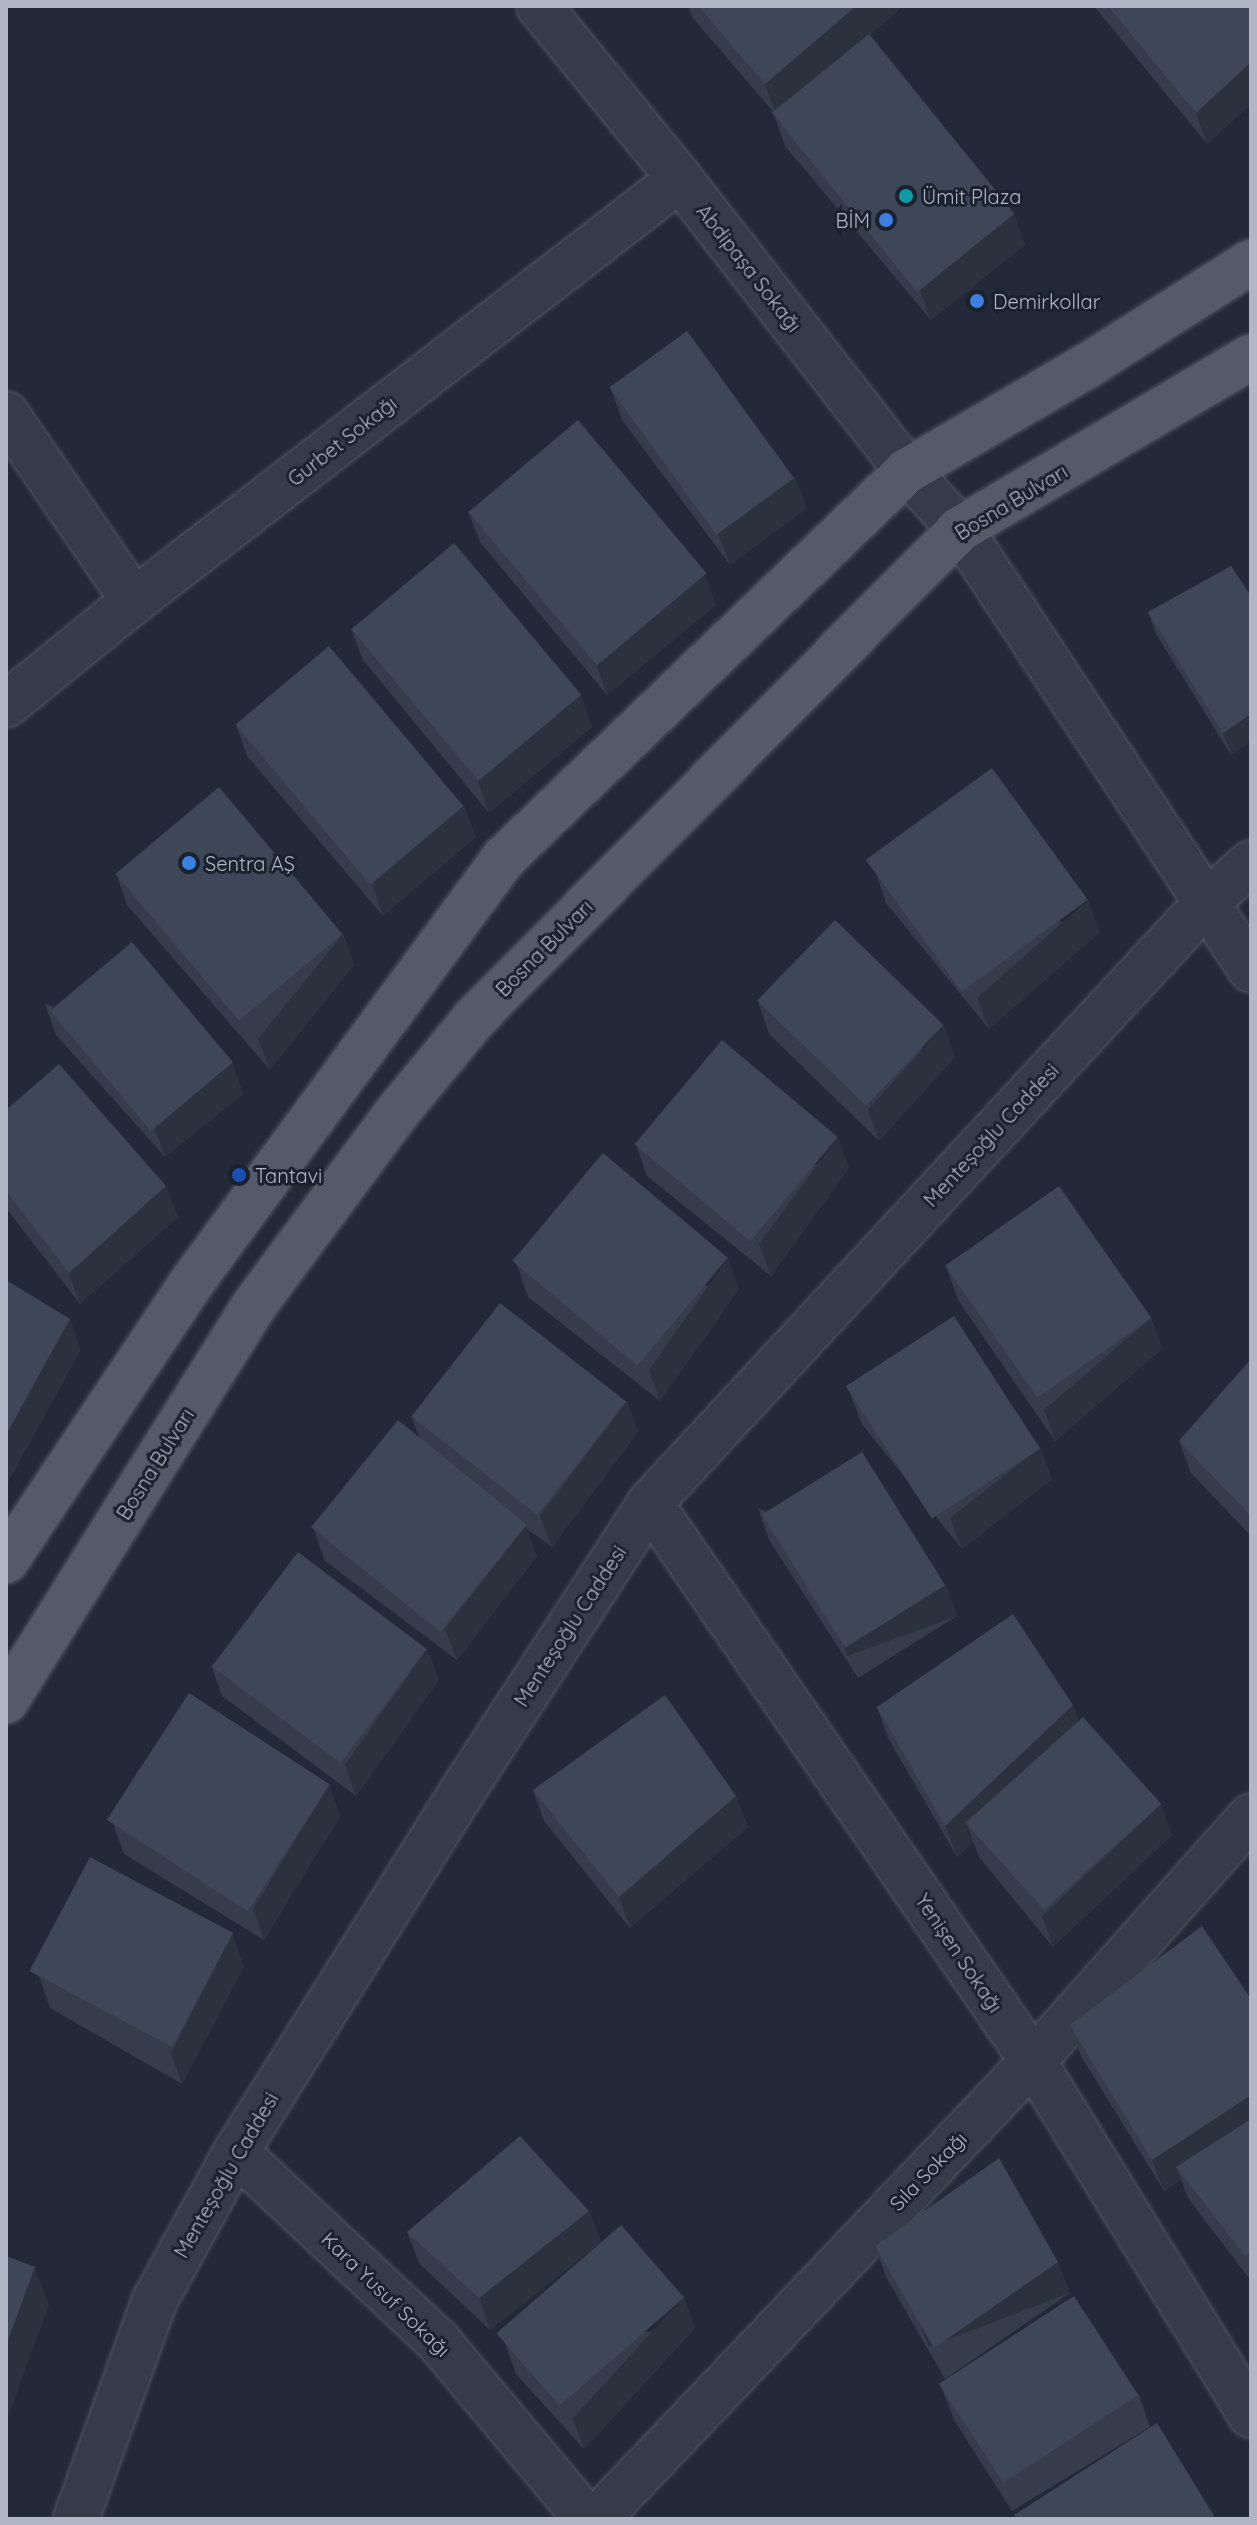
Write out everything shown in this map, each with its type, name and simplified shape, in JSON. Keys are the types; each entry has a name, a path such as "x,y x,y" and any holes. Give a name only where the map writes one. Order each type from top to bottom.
{"main road":[{"path":"6,1561 195,1278 504,858 907,471 1087,366 1251,262"},
{"name":"Bosna Bulvarı","path":"6,1701 253,1307 418,1087 474,1019 960,529 1251,357"}],"street":[{"name":"Abdipaşa Sokağı","path":"539,6 680,179 907,471 960,529 1251,970"},
{"name":"Gurbet Sokağı","path":"6,705 134,601 680,179"},
{"path":"6,414 134,601"},
{"name":"Menteşoğlu Caddesi","path":"76,2519 155,2300 236,2152 471,1778 650,1503 1208,901 1251,863"},
{"name":"Yenişen Sokağı","path":"650,1503 1033,2061 1251,2415"},
{"name":"Sıla Sokağı","path":"597,2519 1033,2061 1251,1816"},
{"name":"Kara Yusuf Sokağı","path":"236,2152 438,2341 587,2519"}],"building":[{"path":"698,6 856,6 765,84"},
{"path":"1108,6 1251,6 1251,62 1196,113"},
{"name":"Ümit Plaza","path":"869,34 1014,214 917,292 772,113"},
{"path":"687,331 794,478 716,535 609,387"},
{"path":"578,420 707,573 597,665 468,512"},
{"path":"454,543 581,695 479,781 351,629"},
{"path":"1231,566 1251,596 1251,714 1223,733 1148,612"},
{"path":"329,646 463,806 370,885 236,724"},
{"path":"992,768 1088,900 962,992 866,860"},
{"path":"219,787 342,934 239,1021 116,874"},
{"path":"835,920 944,1025 866,1105 757,1001"},
{"path":"132,942 233,1062 151,1131 50,1011"},
{"path":"722,1040 838,1137 750,1241 635,1144"},
{"path":"59,1064 166,1186 69,1273 6,1191 6,1110"},
{"path":"603,1153 728,1258 637,1366 512,1261"},
{"path":"1059,1186 1151,1318 1037,1398 945,1266"},
{"path":"6,1280 70,1319 6,1435"},
{"path":"500,1303 626,1402 537,1515 411,1416"},
{"path":"954,1316 1040,1449 932,1519 846,1386"},
{"path":"1251,1359 1251,1512 1249,1514 1179,1441"},
{"path":"398,1420 527,1524 440,1632 311,1527"},
{"path":"862,1452 945,1585 845,1648 762,1515"},
{"path":"298,1552 427,1649 341,1763 212,1666"},
{"path":"1013,1614 1073,1705 945,1826 877,1707"},
{"path":"189,1693 330,1784 248,1911 107,1820"},
{"path":"665,1695 736,1796 619,1897 533,1790"},
{"path":"1083,1717 1161,1804 1044,1910 966,1823"},
{"path":"90,1857 233,1933 172,2047 29,1971"},
{"path":"1202,1926 1251,1999 1251,2095 1152,2160 1070,2025"},
{"path":"1251,2119 1251,2253 1245,2256 1176,2167"},
{"path":"520,2136 589,2211 479,2298 407,2232"},
{"path":"999,2158 1058,2262 934,2348 875,2246"},
{"path":"621,2225 684,2297 559,2406 496,2333"},
{"path":"6,2256 35,2267 6,2346"},
{"path":"1074,2296 1138,2395 1003,2483 939,2384"},
{"path":"1157,2423 1216,2519 1017,2519 1014,2515"}],"place":[{"name":"Ümit Plaza","path":"906,196"},
{"name":"BİM","path":"886,220"},
{"name":"Demirkollar","path":"977,301"},
{"name":"Sentra AŞ","path":"189,863"},
{"name":"Tantavi","path":"239,1175"}]}
